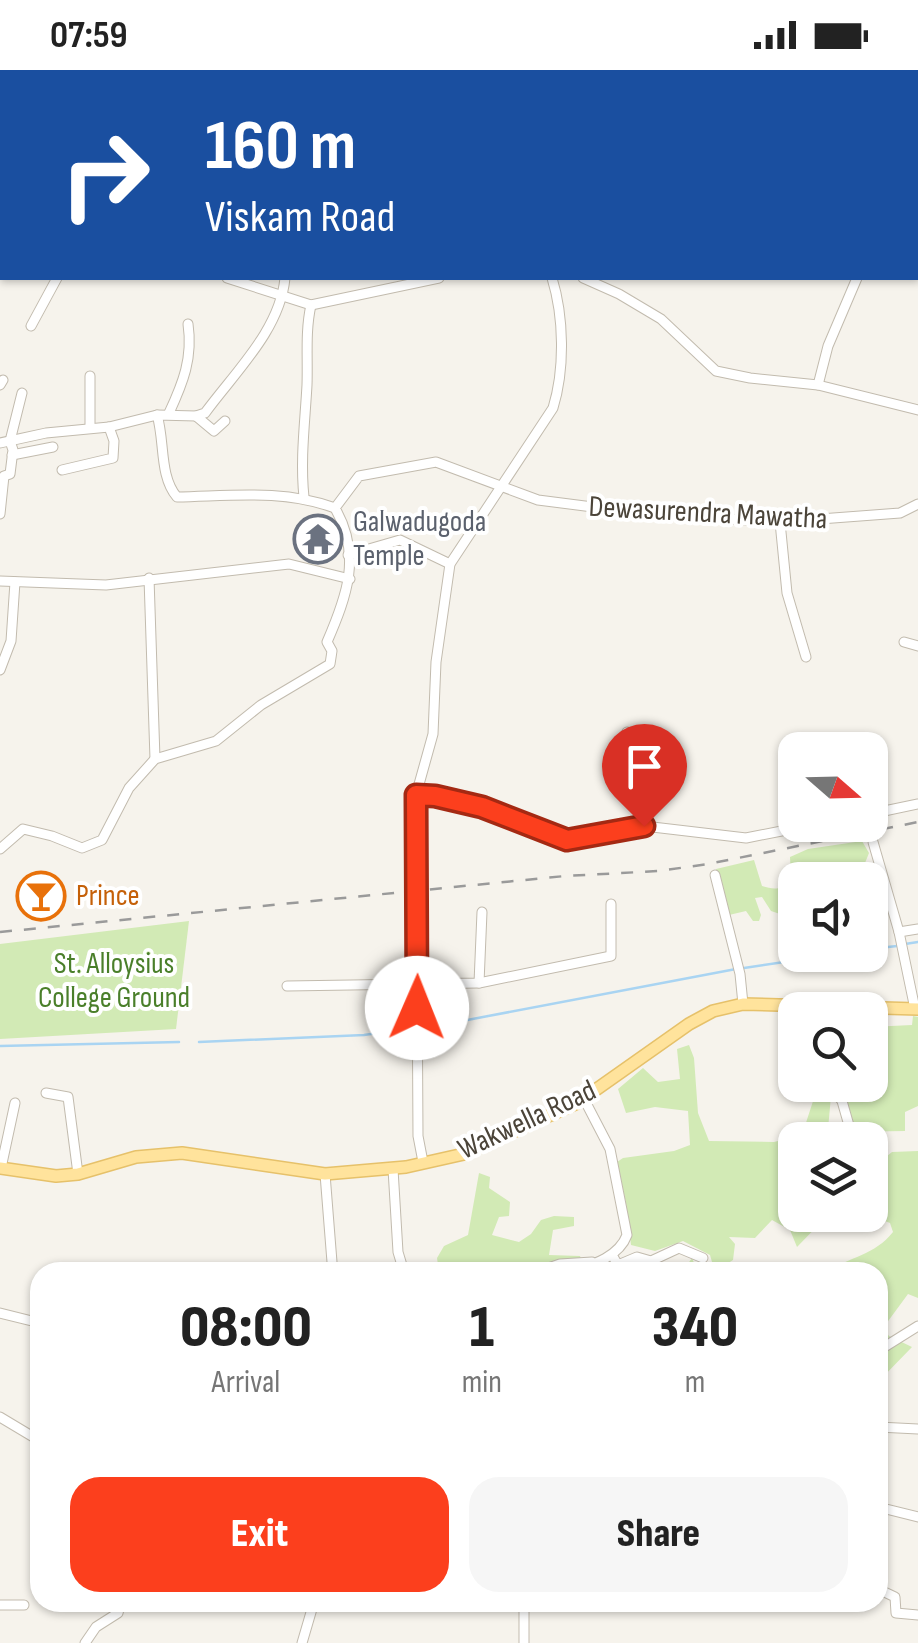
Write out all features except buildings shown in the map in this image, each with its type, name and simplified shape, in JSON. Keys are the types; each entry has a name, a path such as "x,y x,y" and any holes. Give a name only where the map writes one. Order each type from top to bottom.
{"main road":[{"name":"Wakwella Road","path":"0,1168 56,1176 78,1174 136,1157 182,1153 325,1174 393,1169 464,1154 584,1099 713,1012 743,1004 778,1006"},
{"name":"Wakwella Road","path":"888,1009 916,1009"}],"street":[{"path":"31,326 55,280"},
{"path":"234,280 310,306 430,280"},
{"path":"5,442 109,427 157,414 205,413 268,330 283,297 285,280"},
{"path":"423,1162 418,1136 416,795 433,734 436,662 450,564 553,408 561,384 559,299 553,280"},
{"path":"588,280 661,319 716,371 818,385 918,410"},
{"path":"818,385 828,346 855,280"},
{"path":"304,497 306,328 310,306"},
{"path":"169,413 188,369 188,324"},
{"path":"90,376 90,428"},
{"path":"0,511 4,476 10,474 12,455 5,442 22,393"},
{"path":"0,849 23,830 82,848 102,840 130,788 156,759 216,741 261,704 330,664 327,642 350,579 345,526 335,508 304,497 177,497 167,486 163,434 157,414"},
{"path":"196,416 214,431 225,421"},
{"path":"62,470 112,458 114,441 109,427"},
{"path":"12,455 52,447"},
{"name":"Dewasurendra Mawatha","path":"335,508 359,476 436,462 538,500 655,515 780,522 900,514 918,504"},
{"path":"780,522 786,593 806,657"},
{"path":"348,555 400,540 450,564"},
{"path":"0,581 14,588 106,586 289,564 350,579"},
{"path":"150,578 156,759"},
{"path":"0,598 14,588"},
{"path":"0,670 10,642 14,588"},
{"path":"904,642 918,646"},
{"path":"627,732 622,748 644,757 639,782 644,826"},
{"path":"416,795 482,807 567,840 644,826 746,838 778,832"},
{"path":"888,810 918,804"},
{"path":"872,842 916,1009"},
{"path":"715,875 743,1004"},
{"path":"287,986 480,983 611,956 611,904"},
{"path":"480,983 482,912"},
{"path":"898,932 918,929"},
{"path":"46,1093 68,1097 78,1174"},
{"path":"584,1099 610,1149 627,1235 624,1245 612,1255 594,1262"},
{"path":"0,1168 15,1103"},
{"path":"393,1169 401,1262"},
{"path":"325,1174 332,1262"},
{"path":"625,1262 638,1258 651,1261 679,1248 704,1258"},
{"path":"612,1255 617,1262"},
{"path":"0,1313 30,1321"},
{"path":"888,1345 918,1326"},
{"path":"0,1416 30,1435"},
{"path":"888,1428 918,1429"},
{"path":"888,1510 918,1517"},
{"path":"888,1593 896,1597 896,1613 918,1616"},
{"path":"0,1605 24,1605"},
{"path":"86,1643 96,1626 118,1612"},
{"path":"302,1643 311,1612"},
{"path":"524,1612 524,1643"}],"green space":[{"path":"863,842 869,853 865,862 790,862 790,857 808,849"},
{"path":"754,860 762,886 778,888 778,913 771,911 762,897 755,898 759,921 753,921 746,911 729,915 716,869"},
{"name":"St. Alloysius College Ground","path":"189,921 176,1029 0,1039 0,944"},
{"path":"913,1016 918,1017 918,1106 905,1112 905,1131 888,1131 888,1122 844,1122 845,1102 888,1102 888,1026 912,1025"},
{"path":"689,1045 694,1058 698,1113 709,1141 778,1141 778,1223 772,1220 755,1238 729,1237 735,1244 730,1262 712,1262 710,1255 683,1241 655,1251 631,1245 617,1162 690,1145 688,1111 655,1107 626,1113 618,1089 643,1068 658,1082 680,1079 677,1049"},
{"path":"813,1102 830,1102 829,1122 806,1122"},
{"path":"918,1151 918,1298 908,1294 888,1321 888,1262 846,1262 870,1251 893,1232 888,1222 888,1155"},
{"path":"479,1173 490,1177 489,1188 510,1202 509,1216 499,1217 492,1235 519,1242 541,1220 574,1217 574,1226 553,1230 549,1255 580,1256 582,1262 438,1262 444,1246 468,1235"},
{"path":"791,1232 812,1232 797,1247"},
{"path":"888,1335 912,1347 888,1372"}],"waterway":[{"path":"905,944 918,942"},
{"path":"888,947 897,946"},
{"path":"744,968 778,963"},
{"path":"199,1042 364,1035 462,1021 736,969"},
{"path":"0,1046 179,1042"}],"railway":[{"path":"0,932 565,876 659,871 918,822"}],"place":[{"name":"Galwadugoda Temple","path":"318,539"},
{"name":"Prince","path":"41,896"}],"route":[{"path":"417,1008 416,795 482,807 567,840 644,826"}]}
